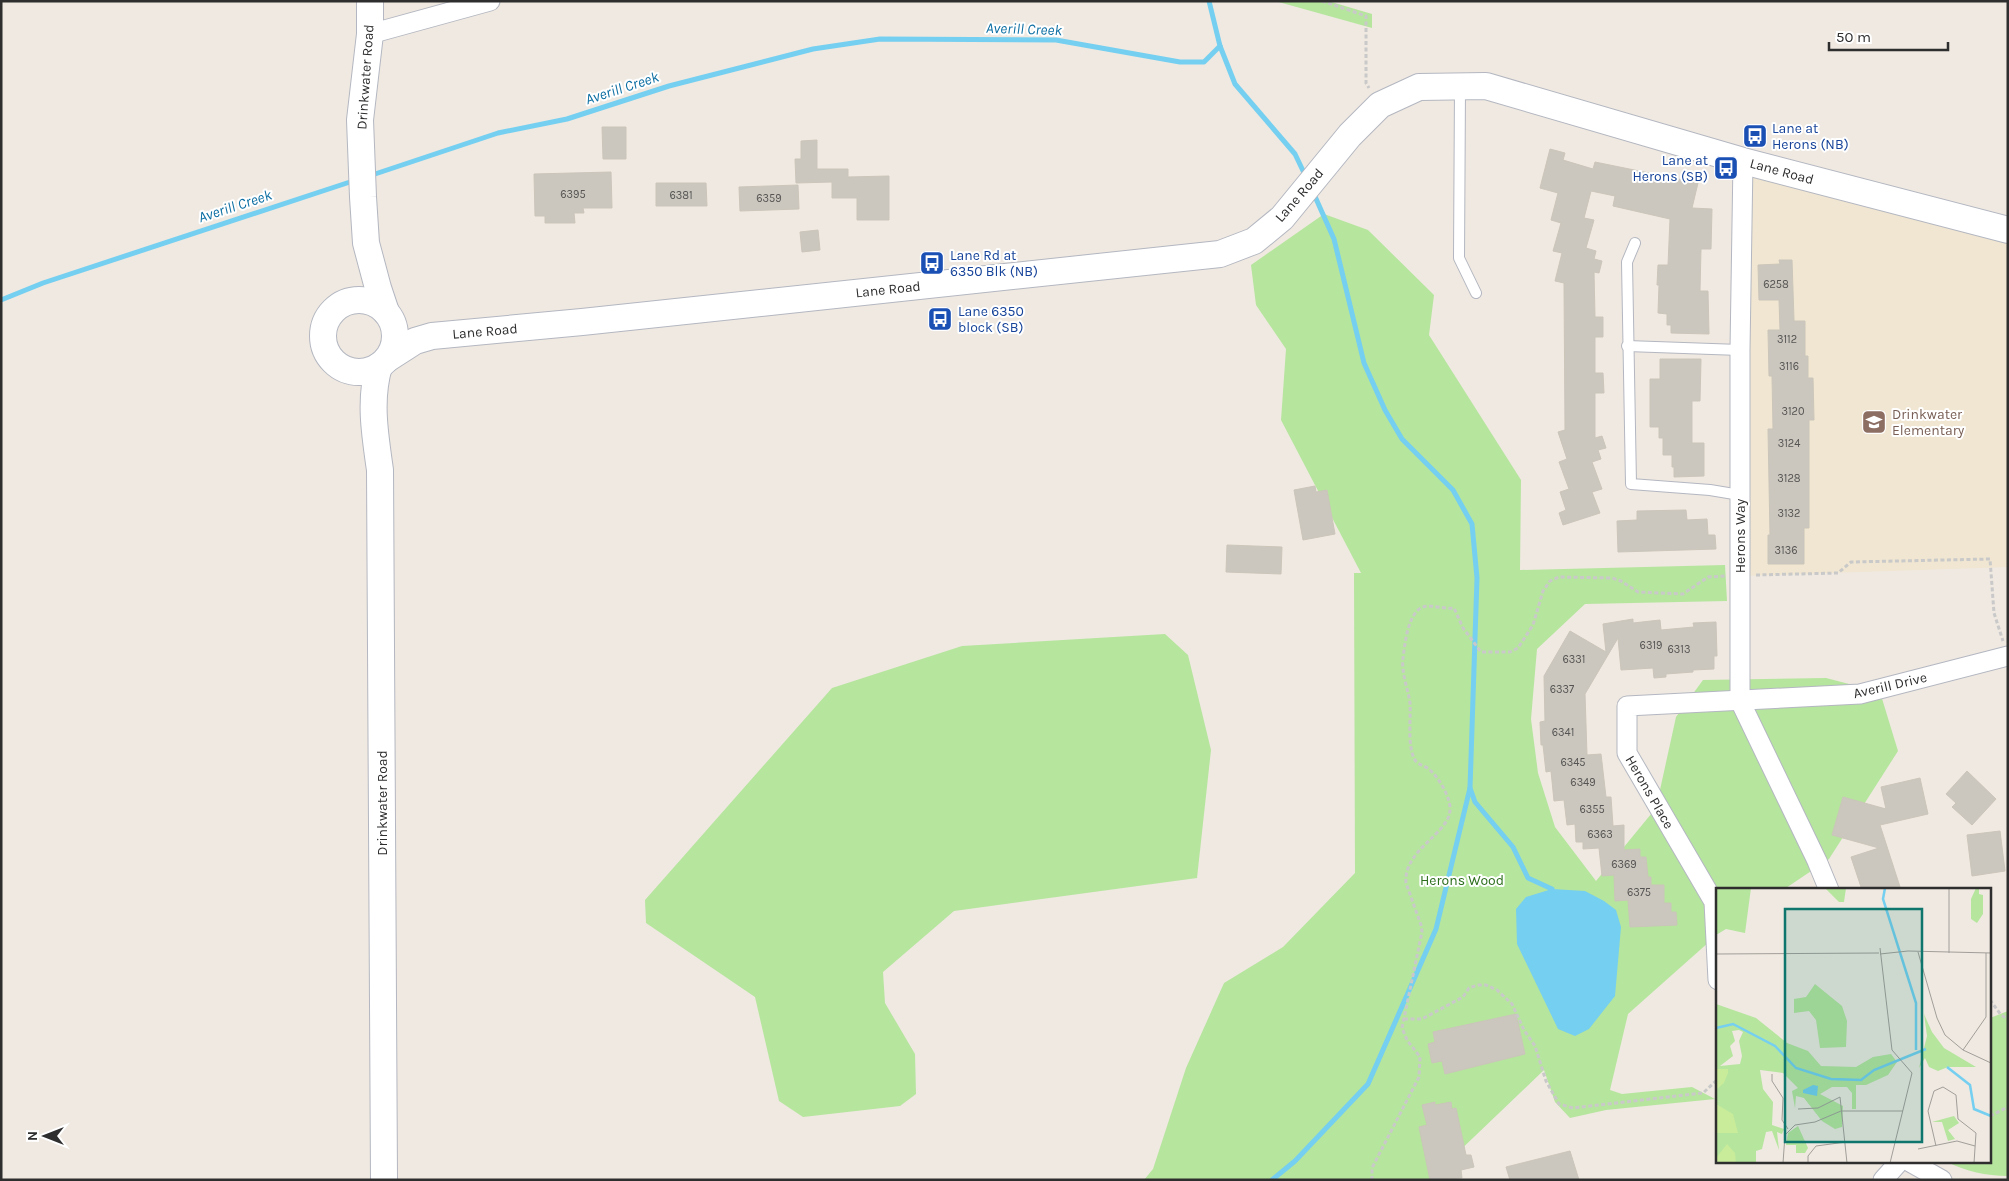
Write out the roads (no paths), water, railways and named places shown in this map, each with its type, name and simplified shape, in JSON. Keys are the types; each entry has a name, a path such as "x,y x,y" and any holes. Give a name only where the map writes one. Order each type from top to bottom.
{"street":[{"name":"Drinkwater Road","path":"370,1 370,34 360,120 363,197 366,243 378,288 388,315"},
{"path":"370,34 448,7 490,1"},
{"name":"Lane Road","path":"383,362 415,342 432,336 582,322 1220,254 1254,241 1282,218 1350,135 1380,105 1418,87 1486,86 1743,161 2008,230"},
{"name":"Herons Way","path":"1743,161 1740,350 1740,701 1828,888"},
{"name":"Drinkwater Road","path":"340,306 357,278 366,243"},
{"path":"364,300 376,304 388,315 394,328 395,339 392,349 383,362 369,371 358,372 346,370 336,364 327,350 324,334 326,323 332,313 340,306 352,301 364,300"},
{"name":"Lane Road","path":"388,315 405,327 432,336"},
{"name":"Drinkwater Road","path":"383,362 376,378 374,427 380,470 384,1180"},
{"name":"Drinkwater Road","path":"336,364 358,397 374,427"},
{"name":"Averill Drive","path":"1740,701 1860,694 2008,656"},
{"name":"Herons Place","path":"1716,941 1714,902 1627,753 1627,706 1740,701"},
{"path":"1883,1180 1897,1164"},
{"path":"1914,1164 1942,1180"}],"lane":[{"path":"1460,86 1460,258 1476,293"},
{"path":"1634,243 1627,262 1627,346 1631,484 1710,490 1740,495"},
{"path":"1627,346 1740,350"}],"water":[{"path":"1552,889 1585,891 1604,901 1616,910 1621,927 1615,996 1589,1029 1575,1036 1558,1029 1517,944 1516,909 1526,897"}],"waterway":[{"path":"1209,1 1220,46 1235,84 1295,154 1306,177"},
{"name":"Averill Creek","path":"369,176 498,133 567,119 669,86 813,49 880,39 1056,40 1180,62 1204,62 1220,46"},
{"name":"Averill Creek","path":"1,300 43,283 356,180"},
{"path":"1272,1180 1295,1161 1368,1084 1436,929 1470,788 1477,578 1472,524 1453,490 1402,439 1385,410 1364,363 1334,239 1313,192"},
{"path":"1470,788 1475,802 1513,847 1528,878 1552,889"}],"place":[{"name":"Lane at Herons (NB)","path":"1755,136"},
{"name":"Lane at Herons (SB)","path":"1726,168"},
{"name":"Lane Rd at 6350 Blk (NB)","path":"932,263"},
{"name":"Lane 6350 block (SB)","path":"940,319"},
{"name":"Drinkwater Elementary","path":"1874,422"}],"park label":[{"name":"Herons Wood","path":"1462,880"}]}
